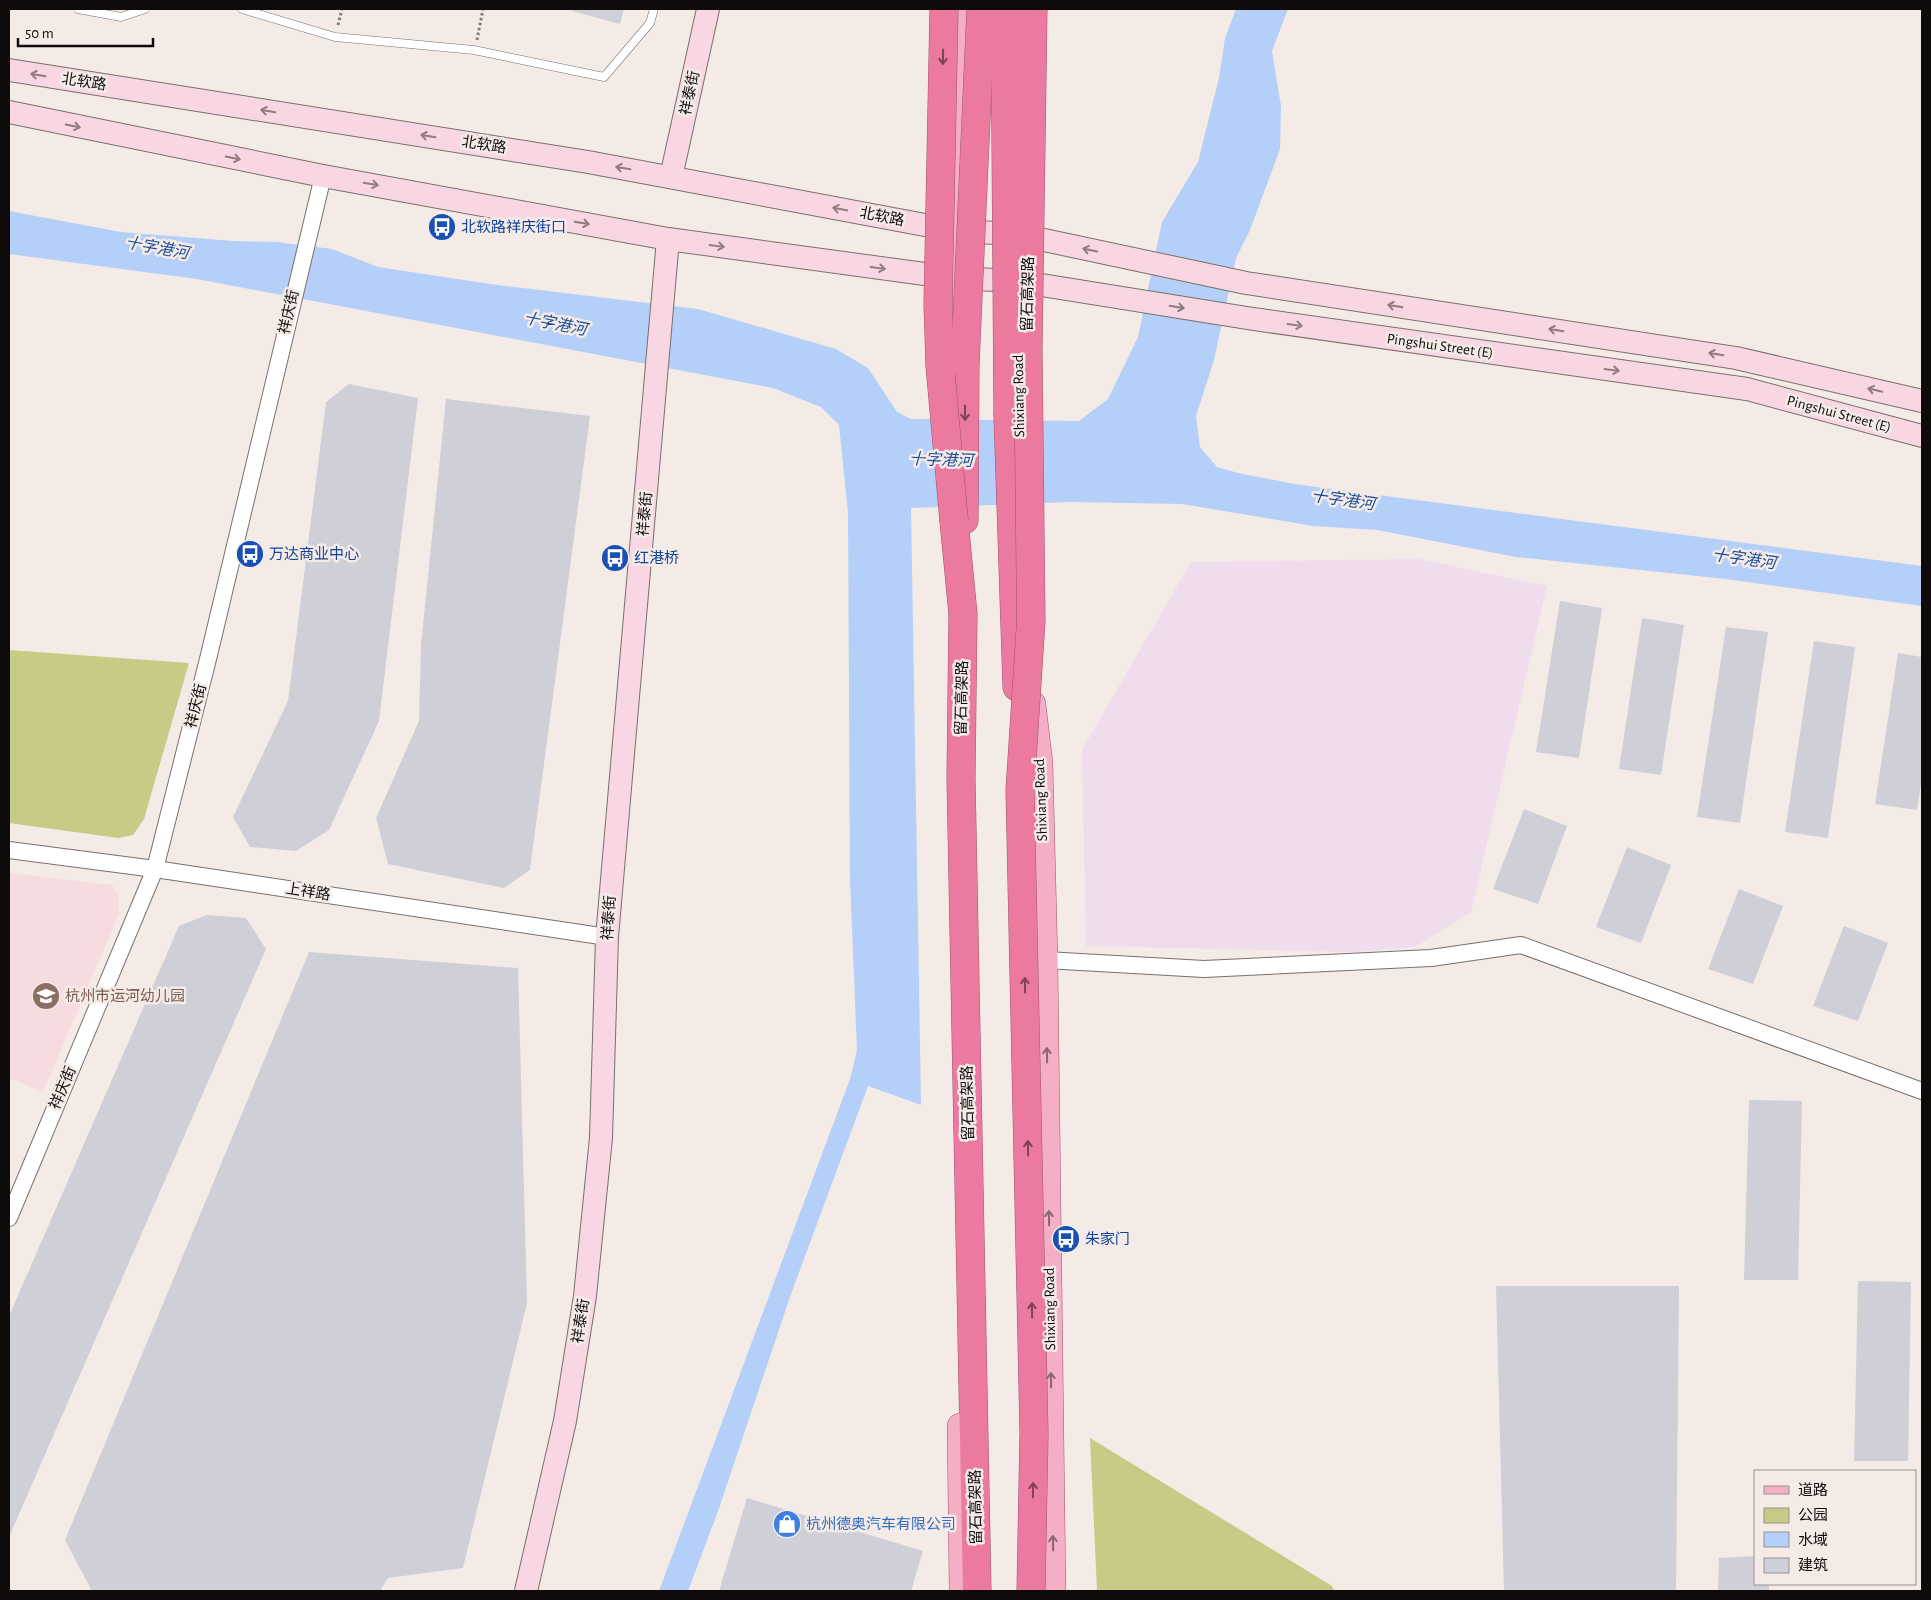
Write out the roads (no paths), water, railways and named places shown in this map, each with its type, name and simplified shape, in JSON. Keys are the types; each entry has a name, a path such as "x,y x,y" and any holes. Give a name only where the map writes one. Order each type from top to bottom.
{"highway":[{"name":"留石高架路","path":"944,9 940,366 963,614"},
{"name":"留石高架路","path":"977,1591 961,778 965,364 981,9"},
{"name":"留石高架路","path":"1005,9 1008,426 1020,790 1034,1433 1031,1591"},
{"name":"留石高架路","path":"1020,790 1030,621 1028,349 1033,9"}],"main road":[{"path":"962,1591 947,402 957,230 966,9"},
{"name":"Shixiang Road","path":"1019,9 1016,234 1020,517 1023,618 1040,762 1045,960 1053,1591"}],"street":[{"name":"祥泰街","path":"671,177 708,9"},
{"name":"北软路","path":"9,70 588,162 957,230"},
{"path":"9,112 323,176 668,239 954,278"},
{"name":"祥庆街","path":"9,1218 155,868 209,654 323,176"},
{"name":"Pingshui Street (E)","path":"957,230 1016,234 1246,283 1736,358 1922,401"},
{"name":"祥泰街","path":"526,1591 565,1421 585,1296 601,1138 607,937 668,239"},
{"name":"Pingshui Street (E)","path":"954,278 1017,282 1247,318 1747,389 1922,436"},
{"name":"上祥路","path":"9,850 155,868 607,937"},
{"path":"1045,960 1204,969 1431,958 1522,945 1922,1091"}],"lane":[{"path":"78,9 121,17 145,9"},
{"path":"242,9 335,37 474,50 604,77 650,24 654,9"}],"water":[{"name":"十字港河","path":"1236,9 1288,9 1272,51 1281,106 1280,149 1250,230 1236,258 1214,360 1196,416 1200,447 1217,467 1294,484 1922,566 1922,606 1726,579 1516,557 1377,530 1313,526 1182,504 1071,502 911,508 921,1105 868,1086 791,1294 717,1514 688,1591 659,1591 850,1079 857,1050 850,880 848,513 839,425 821,407 773,388 197,279 9,254 9,211 121,232 233,241 277,242 332,249 378,267 490,284 698,309 836,349 868,368 897,412 911,419 1079,421 1108,399 1138,337 1162,222 1198,162 1219,78 1225,38"}],"place":[{"name":"北软路祥庆街口","path":"442,227"},
{"name":"万达商业中心","path":"250,554"},
{"name":"红港桥","path":"615,558"},
{"name":"杭州市运河幼儿园","path":"46,996"},
{"name":"朱家门","path":"1066,1239"},
{"name":"杭州德奥汽车有限公司","path":"787,1524"}]}
